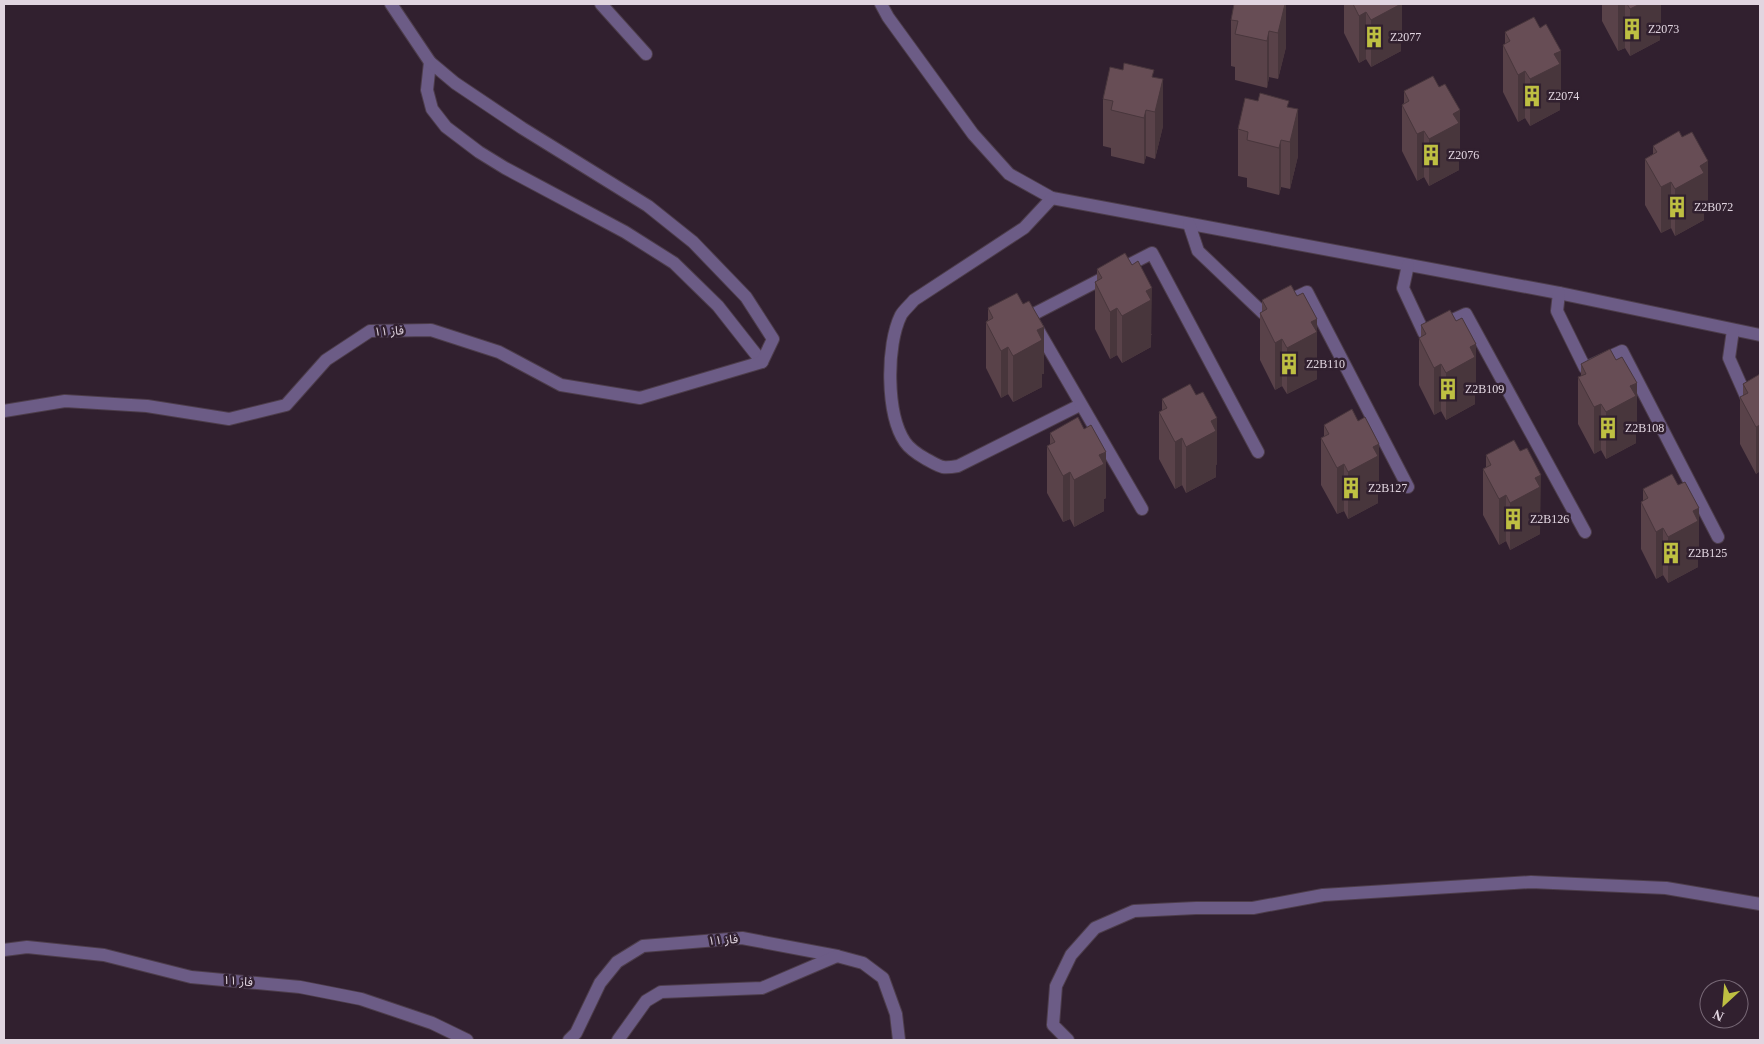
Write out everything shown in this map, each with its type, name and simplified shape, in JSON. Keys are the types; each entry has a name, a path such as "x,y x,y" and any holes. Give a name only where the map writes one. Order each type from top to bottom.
{"street":[{"path":"391,4 430,62 455,83 522,128 648,206 693,242 746,297 773,339 762,362 718,306 674,263 625,232 505,168 479,152 446,127 432,109 427,90 430,62"},
{"path":"601,4 646,54"},
{"path":"881,4 888,17 973,134 1009,174 1052,198 1560,293 1760,335"},
{"path":"1052,198 1024,228 914,300 901,314 889,372 895,421 906,443 921,456 944,468 958,466 1080,405"},
{"path":"1189,224 1198,251 1263,313 1307,292 1408,487"},
{"path":"1142,509 1030,316 1152,253 1258,452"},
{"path":"1408,265 1403,288 1424,333 1466,314 1585,532"},
{"path":"1560,293 1557,311 1585,368 1622,351 1718,537"},
{"name":"فاز ۱۱","path":"4,410 65,401 147,406 229,419 286,405 326,360 370,331 431,330 499,352 561,385 640,398 762,362"},
{"path":"1733,330 1729,358 1748,401 1760,396"},
{"path":"1068,1040 1053,1025 1056,986 1071,955 1096,928 1134,911 1253,908 1323,895 1531,882 1666,888 1760,904"},
{"name":"فاز ۱۱","path":"569,1040 576,1033 600,983 618,962 643,946 742,938 837,956 863,963 884,978 896,1014 899,1040"},
{"name":"فاز ۱۱","path":"4,950 27,947 104,955 191,976 300,987 362,1000 432,1023 467,1040"},
{"path":"618,1040 646,1001 661,992 762,988 837,956"}],"building":[{"path":"1234,4 1285,4 1278,33 1269,31 1267,41 1235,34 1238,21 1231,20"},
{"path":"1353,4 1401,4 1371,20 1366,12 1359,16"},
{"path":"1627,4 1640,4 1630,9"},
{"path":"1534,17 1540,28 1546,24 1561,51 1554,54 1560,64 1530,79 1525,71 1518,75 1503,45 1510,41 1505,32"},
{"path":"1124,63 1154,70 1152,77 1163,79 1155,112 1146,110 1144,118 1111,110 1113,101 1103,99 1110,67 1123,70"},
{"path":"1433,76 1439,87 1445,84 1460,110 1453,114 1459,123 1429,139 1424,131 1417,134 1402,105 1409,101 1404,91"},
{"path":"1260,93 1289,101 1287,107 1298,109 1290,142 1281,140 1279,148 1247,140 1248,132 1238,129 1245,98 1258,101"},
{"path":"1679,131 1682,137 1692,132 1708,161 1700,166 1704,173 1675,189 1671,182 1661,187 1645,159 1657,152 1653,146"},
{"path":"1125,253 1132,265 1138,261 1152,288 1146,291 1151,300 1122,316 1117,308 1110,312 1095,282 1102,278 1097,269"},
{"path":"1291,285 1297,296 1303,293 1317,319 1311,322 1317,332 1287,348 1282,339 1275,343 1260,313 1267,309 1262,300"},
{"path":"1017,293 1023,304 1029,301 1044,327 1037,330 1042,340 1013,356 1008,347 1001,351 986,322 993,318 988,308"},
{"path":"1450,310 1456,321 1462,318 1476,344 1470,347 1475,357 1446,373 1441,364 1434,368 1419,338 1426,334 1421,325"},
{"path":"1610,349 1616,360 1622,357 1637,383 1630,386 1636,396 1606,412 1601,404 1594,407 1578,377 1586,374 1581,364"},
{"path":"1760,374 1760,425 1756,427 1740,397 1748,393 1743,384"},
{"path":"1190,384 1196,395 1203,392 1217,418 1211,421 1216,431 1186,447 1182,438 1175,442 1159,412 1167,408 1162,399"},
{"path":"1352,409 1358,421 1365,417 1379,444 1373,447 1378,456 1348,472 1344,464 1337,468 1321,438 1329,434 1324,425"},
{"path":"1078,417 1084,429 1091,425 1106,452 1099,455 1104,464 1074,480 1070,472 1063,476 1047,446 1055,442 1050,433"},
{"path":"1514,440 1520,451 1527,448 1541,475 1535,478 1540,487 1510,503 1506,495 1499,499 1483,469 1491,465 1486,455"},
{"path":"1672,474 1678,485 1685,482 1699,508 1693,511 1698,521 1668,537 1663,528 1656,532 1641,502 1648,498 1643,489"}],"place":[{"name":"Z2073","path":"1632,29"},
{"name":"Z2077","path":"1374,37"},
{"name":"Z2074","path":"1532,96"},
{"name":"Z2076","path":"1431,155"},
{"name":"Z2B072","path":"1677,207"},
{"name":"Z2B110","path":"1289,364"},
{"name":"Z2B109","path":"1448,389"},
{"name":"Z2B108","path":"1608,428"},
{"name":"Z2B127","path":"1351,488"},
{"name":"Z2B126","path":"1513,519"},
{"name":"Z2B125","path":"1671,553"}]}
